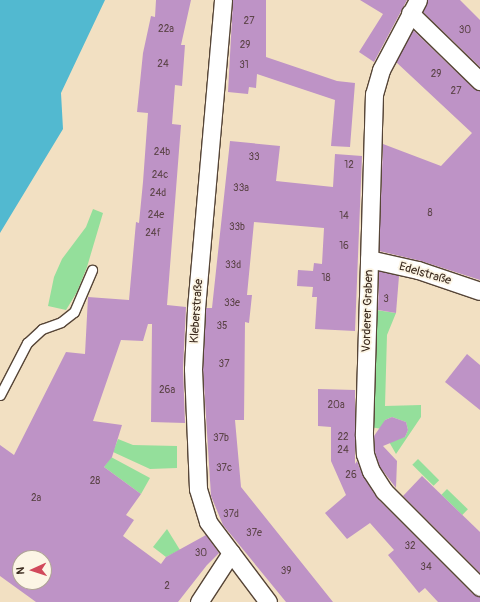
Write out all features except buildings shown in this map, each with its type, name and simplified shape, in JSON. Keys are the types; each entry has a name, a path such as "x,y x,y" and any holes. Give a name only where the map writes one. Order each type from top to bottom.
{"street":[{"name":"Kleberstraße","path":"223,0 196,310 193,369 198,489 208,522 268,602"},
{"path":"414,7 480,81"},
{"name":"Vorderer Graben","path":"414,7 381,70 374,94 364,436 365,454 371,471 384,490 480,587"},
{"name":"Edelstraße","path":"370,260 418,270 480,291"},
{"path":"199,602 231,553"}],"lane":[{"path":"0,396 27,343 42,329 61,322 74,312 92,270"}],"green space":[{"path":"93,209 103,213 87,267 77,292 66,310 48,306 54,277 62,259 86,227"},
{"path":"376,310 396,313 387,335 385,406 421,405 421,417 396,454 388,440 405,437 408,430 406,422 392,417 385,420 382,429 370,427"},
{"path":"118,439 133,445 177,446 177,468 150,469 113,452"},
{"path":"111,457 150,478 141,494 104,467"},
{"path":"418,459 439,480 434,486 412,465"},
{"path":"447,489 468,509 462,515 441,495"},
{"path":"167,529 180,550 166,557 153,547"}],"water":[{"path":"0,0 105,0 61,93 63,129 0,233"}]}
